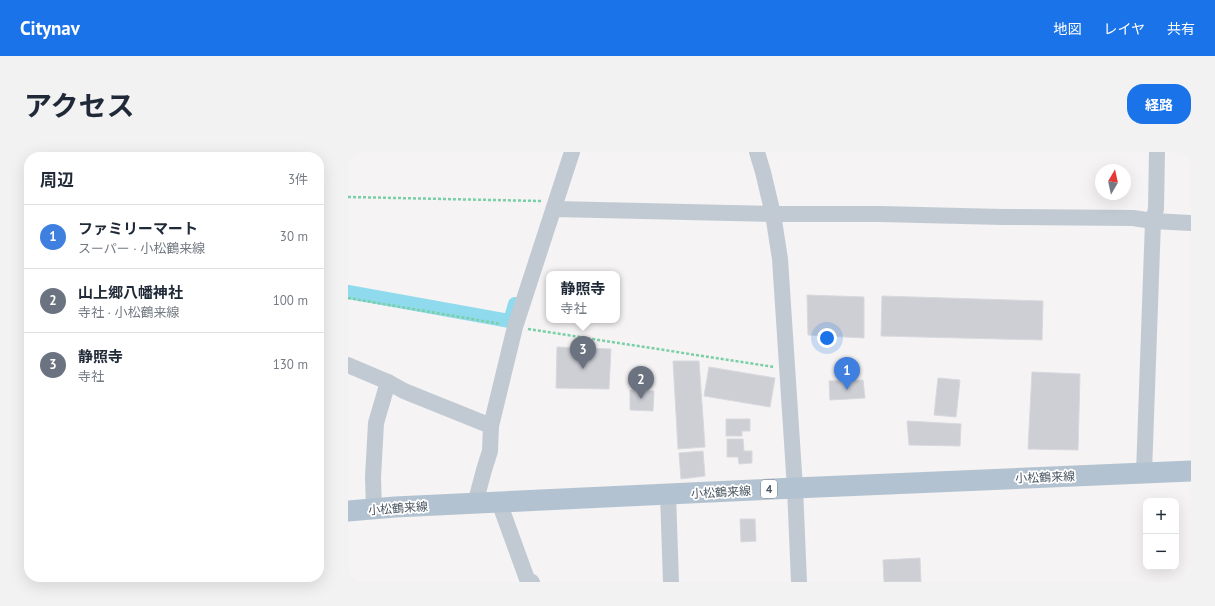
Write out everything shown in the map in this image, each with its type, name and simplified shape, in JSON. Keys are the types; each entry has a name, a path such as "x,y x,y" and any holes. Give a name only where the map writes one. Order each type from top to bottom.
{"main road":[{"name":"小松鶴来線","path":"348,511 499,502 1191,471"}],"street":[{"path":"475,504 490,451 491,426 515,327 572,152"},
{"path":"757,152 773,214 780,259 788,369 799,582"},
{"path":"1144,473 1153,221 1156,209 1157,152"},
{"path":"555,205 773,214 1133,218 1153,221 1191,223"},
{"path":"348,365 388,382 404,391 491,426"},
{"path":"374,509 373,477 376,423 388,382"},
{"path":"668,494 671,582"},
{"path":"499,502 526,579 532,582"}],"path":[{"path":"348,197 555,205"},
{"path":"348,298 515,327 788,369"}],"building":[{"path":"807,295 864,297 864,338 808,335"},
{"path":"882,296 1043,301 1042,340 881,336"},
{"path":"557,347 611,349 609,389 556,388"},
{"path":"673,361 699,361 705,447 678,449"},
{"path":"709,367 775,378 770,407 704,396"},
{"path":"1032,372 1080,374 1078,450 1028,449"},
{"path":"938,378 960,380 956,417 934,415"},
{"path":"863,380 865,398 830,400 829,381"},
{"path":"630,390 654,391 653,411 630,410"},
{"path":"726,419 750,419 750,431 742,431 742,436 726,436"},
{"path":"907,421 961,424 960,446 909,445"},
{"path":"727,439 743,439 744,451 752,451 752,463 739,464 738,457 727,457"},
{"path":"703,451 705,476 681,479 679,453"},
{"path":"740,519 755,519 756,541 741,542"},
{"path":"920,558 921,582 884,582 883,560"}],"waterway":[{"path":"348,292 510,321 515,304"}],"place":[{"name":"静照寺","path":"583,369"},
{"name":"ファミリーマート","path":"847,390"},
{"name":"山上郷八幡神社","path":"641,399"}]}
